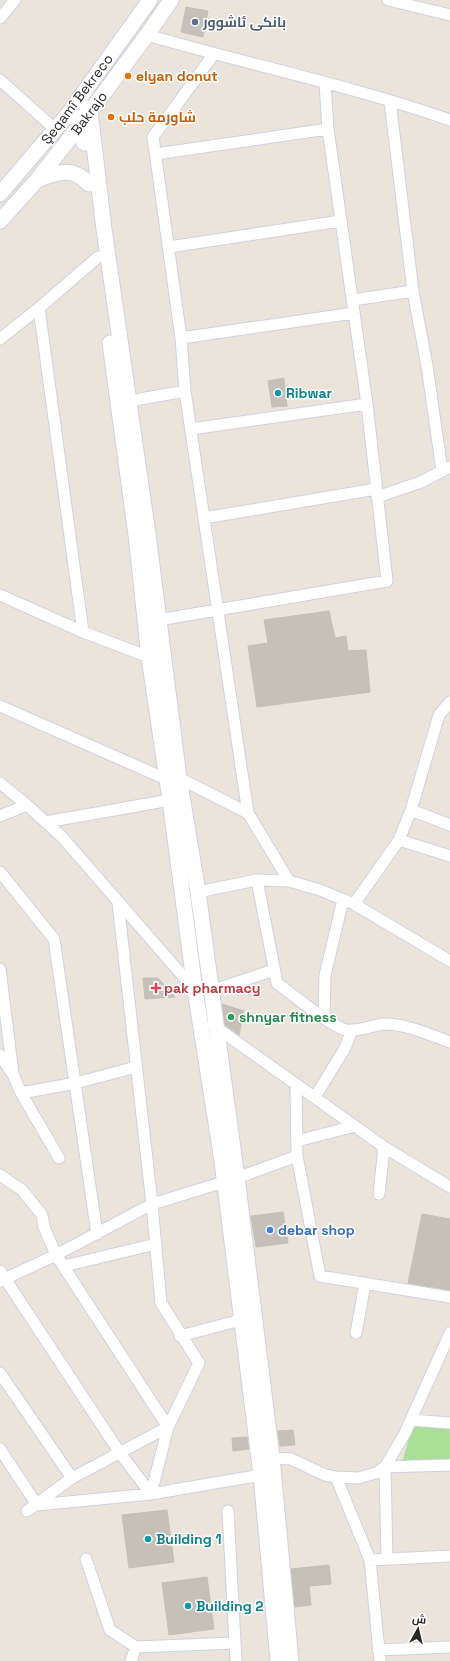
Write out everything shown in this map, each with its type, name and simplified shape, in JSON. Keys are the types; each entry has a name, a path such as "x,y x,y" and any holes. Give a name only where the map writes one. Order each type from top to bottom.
{"main road":[{"name":"Şeqamî Bekreco","path":"0,194 56,130 150,0"},
{"name":"Bakrajo","path":"0,221 37,180 81,124 171,0"},
{"path":"73,108 90,111 104,229 148,534 158,620 172,778 170,800 195,990 222,1161 230,1180 272,1458 291,1661"},
{"path":"73,108 81,124 136,535 149,657 172,778 198,892 215,1026 230,1180 241,1320 261,1475 278,1661"},
{"path":"43,144 57,154"},
{"path":"37,180 55,173 67,172 78,174 89,184"}],"street":[{"path":"0,18 15,0"},
{"path":"388,0 450,15"},
{"path":"147,35 390,101 450,123"},
{"path":"214,54 153,136 181,338 185,391 248,813 289,881"},
{"path":"0,80 56,130"},
{"path":"158,620 387,581 367,404 328,129 325,84"},
{"path":"204,518 377,493 407,487 446,469 413,291 390,101"},
{"path":"156,154 328,129"},
{"path":"169,247 341,221"},
{"path":"0,339 39,308 98,257"},
{"path":"353,300 413,291"},
{"path":"39,308 83,632"},
{"path":"181,338 354,313"},
{"path":"129,401 185,391"},
{"path":"191,429 367,404"},
{"path":"0,596 83,632 149,657"},
{"path":"354,904 399,840 411,810 439,715 450,702"},
{"path":"0,706 172,778 248,813"},
{"path":"0,783 27,804 63,838 195,990"},
{"path":"46,822 170,800"},
{"path":"0,816 27,804"},
{"path":"411,810 450,825"},
{"path":"399,840 450,856"},
{"path":"0,872 54,939 76,1083 96,1234"},
{"path":"257,880 277,983 339,1027 352,1030 376,1025 401,1026 450,1042"},
{"path":"198,892 257,880 289,881 320,890 354,904 450,961"},
{"path":"324,1017 325,975 343,900"},
{"path":"118,903 152,1204 161,1303 180,1336 199,1363 168,1427 151,1494"},
{"path":"0,969 13,1074"},
{"path":"210,991 274,970"},
{"path":"200,1018 215,1026 384,1146 450,1187"},
{"path":"315,1097 345,1048 352,1030"},
{"path":"0,1055 13,1074 21,1093 59,1158"},
{"path":"21,1093 76,1083 136,1067"},
{"path":"296,1084 297,1156 320,1276 450,1297"},
{"path":"297,1141 355,1126"},
{"path":"379,1194 384,1146"},
{"path":"151,1494 120,1452 1,1277 56,1255 152,1204 230,1180 297,1156"},
{"path":"0,1175 22,1190 42,1215 44,1227 56,1255 168,1427"},
{"path":"64,1266 156,1244"},
{"path":"356,1333 365,1284"},
{"path":"180,1336 241,1320"},
{"path":"272,1458 291,1459 325,1475 336,1477 353,1478 368,1476 385,1467 404,1435 450,1333"},
{"path":"0,1373 72,1478"},
{"path":"411,1420 450,1423"},
{"path":"32,1508 72,1478 168,1427"},
{"path":"0,1449 32,1508"},
{"path":"385,1467 450,1465"},
{"path":"385,1467 387,1559"},
{"path":"32,1508 151,1494 261,1475"},
{"path":"336,1477 370,1560 379,1656 450,1647"},
{"path":"228,1511 236,1661"},
{"path":"370,1560 450,1556"},
{"path":"86,1559 110,1630 136,1647 234,1643"},
{"path":"131,1661 136,1647"}],"green space":[{"path":"413,1423 450,1427 450,1461 402,1463"}],"building":[{"name":"بانکی ئاشوور","path":"186,7 208,11 203,37 181,32"},
{"name":"Ribwar","path":"284,378 287,406 272,407 268,381"},
{"path":"329,611 335,638 346,636 348,651 366,650 370,692 257,707 248,646 268,643 264,620"},
{"name":"pak pharmacy","path":"143,978 158,978 175,997 145,999"},
{"name":"shnyar fitness","path":"222,1004 244,1011 239,1035 225,1025"},
{"name":"debar shop","path":"283,1212 288,1243 256,1247 251,1216"},
{"path":"422,1214 450,1219 450,1290 408,1283"},
{"path":"293,1430 295,1445 280,1446 278,1431"},
{"path":"247,1437 249,1449 233,1451 232,1438"},
{"name":"Building 1","path":"167,1510 174,1562 129,1568 122,1515"},
{"path":"329,1565 331,1584 309,1586 311,1605 295,1607 291,1569"},
{"name":"Building 2","path":"207,1577 214,1629 169,1635 162,1583"}],"place":[{"name":"بانکی ئاشوور","path":"195,22"},
{"name":"elyan donut","path":"128,76"},
{"name":"شاورمة حلب","path":"111,117"},
{"name":"Ribwar","path":"278,393"},
{"name":"pak pharmacy","path":"156,988"},
{"name":"shnyar fitness","path":"231,1017"},
{"name":"debar shop","path":"270,1230"},
{"name":"Building 1","path":"148,1539"},
{"name":"Building 2","path":"188,1606"}]}
